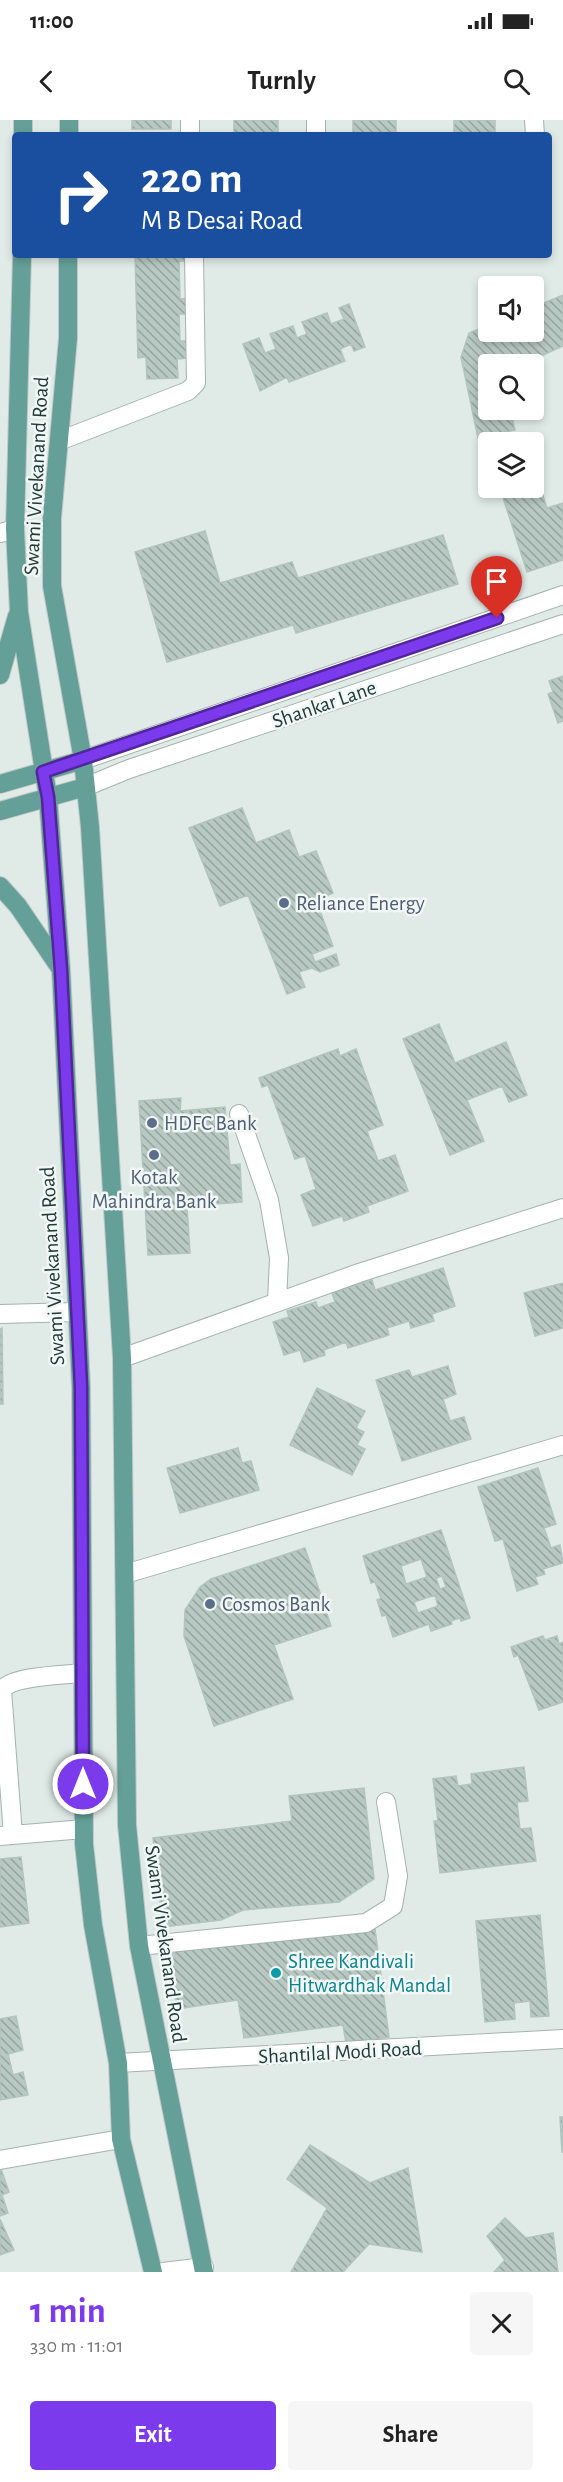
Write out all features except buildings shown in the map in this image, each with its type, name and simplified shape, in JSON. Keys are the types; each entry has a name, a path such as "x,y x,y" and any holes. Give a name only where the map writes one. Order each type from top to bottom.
{"main road":[{"name":"Swami Vivekanand Road","path":"22,258 7,531 48,797 61,970 81,1387 84,1829 93,1925 118,2063 122,2139 153,2272"},
{"name":"Swami Vivekanand Road","path":"68,258 68,338 52,518 52,586 83,760 90,827 122,1358 126,1825 139,1946 204,2270"},
{"path":"0,675 19,612"},
{"path":"0,784 83,760"},
{"path":"0,811 85,787"},
{"path":"0,886 18,906 61,970"}],"street":[{"path":"59,441 188,392 196,383 194,258"},
{"name":"Shankar Lane","path":"83,760 563,595"},
{"name":"Shankar Lane","path":"85,787 129,770 563,624"},
{"path":"238,1114 269,1200 279,1258 277,1302"},
{"path":"122,1358 277,1302 563,1208"},
{"path":"0,1314 77,1312"},
{"path":"125,1574 563,1445"},
{"path":"82,1674 20,1680 5,1685 2,1690 6,1836 84,1829"},
{"path":"139,1946 366,1923 381,1915 393,1906 398,1876 386,1802"},
{"name":"Shantilal Modi Road","path":"118,2063 563,2039"},
{"path":"0,2160 122,2139"},
{"path":"163,2272 204,2270"}],"place":[{"name":"Reliance Energy","path":"284,903"},
{"name":"HDFC Bank","path":"152,1123"},
{"name":"Kotak Mahindra Bank","path":"154,1155"},
{"name":"Cosmos Bank","path":"210,1604"},
{"name":"Shree Kandivali Hitwardhak Mandal","path":"276,1973"}],"route":[{"path":"83,1784 81,1387 61,970 48,797 43,772 497,618"}]}
